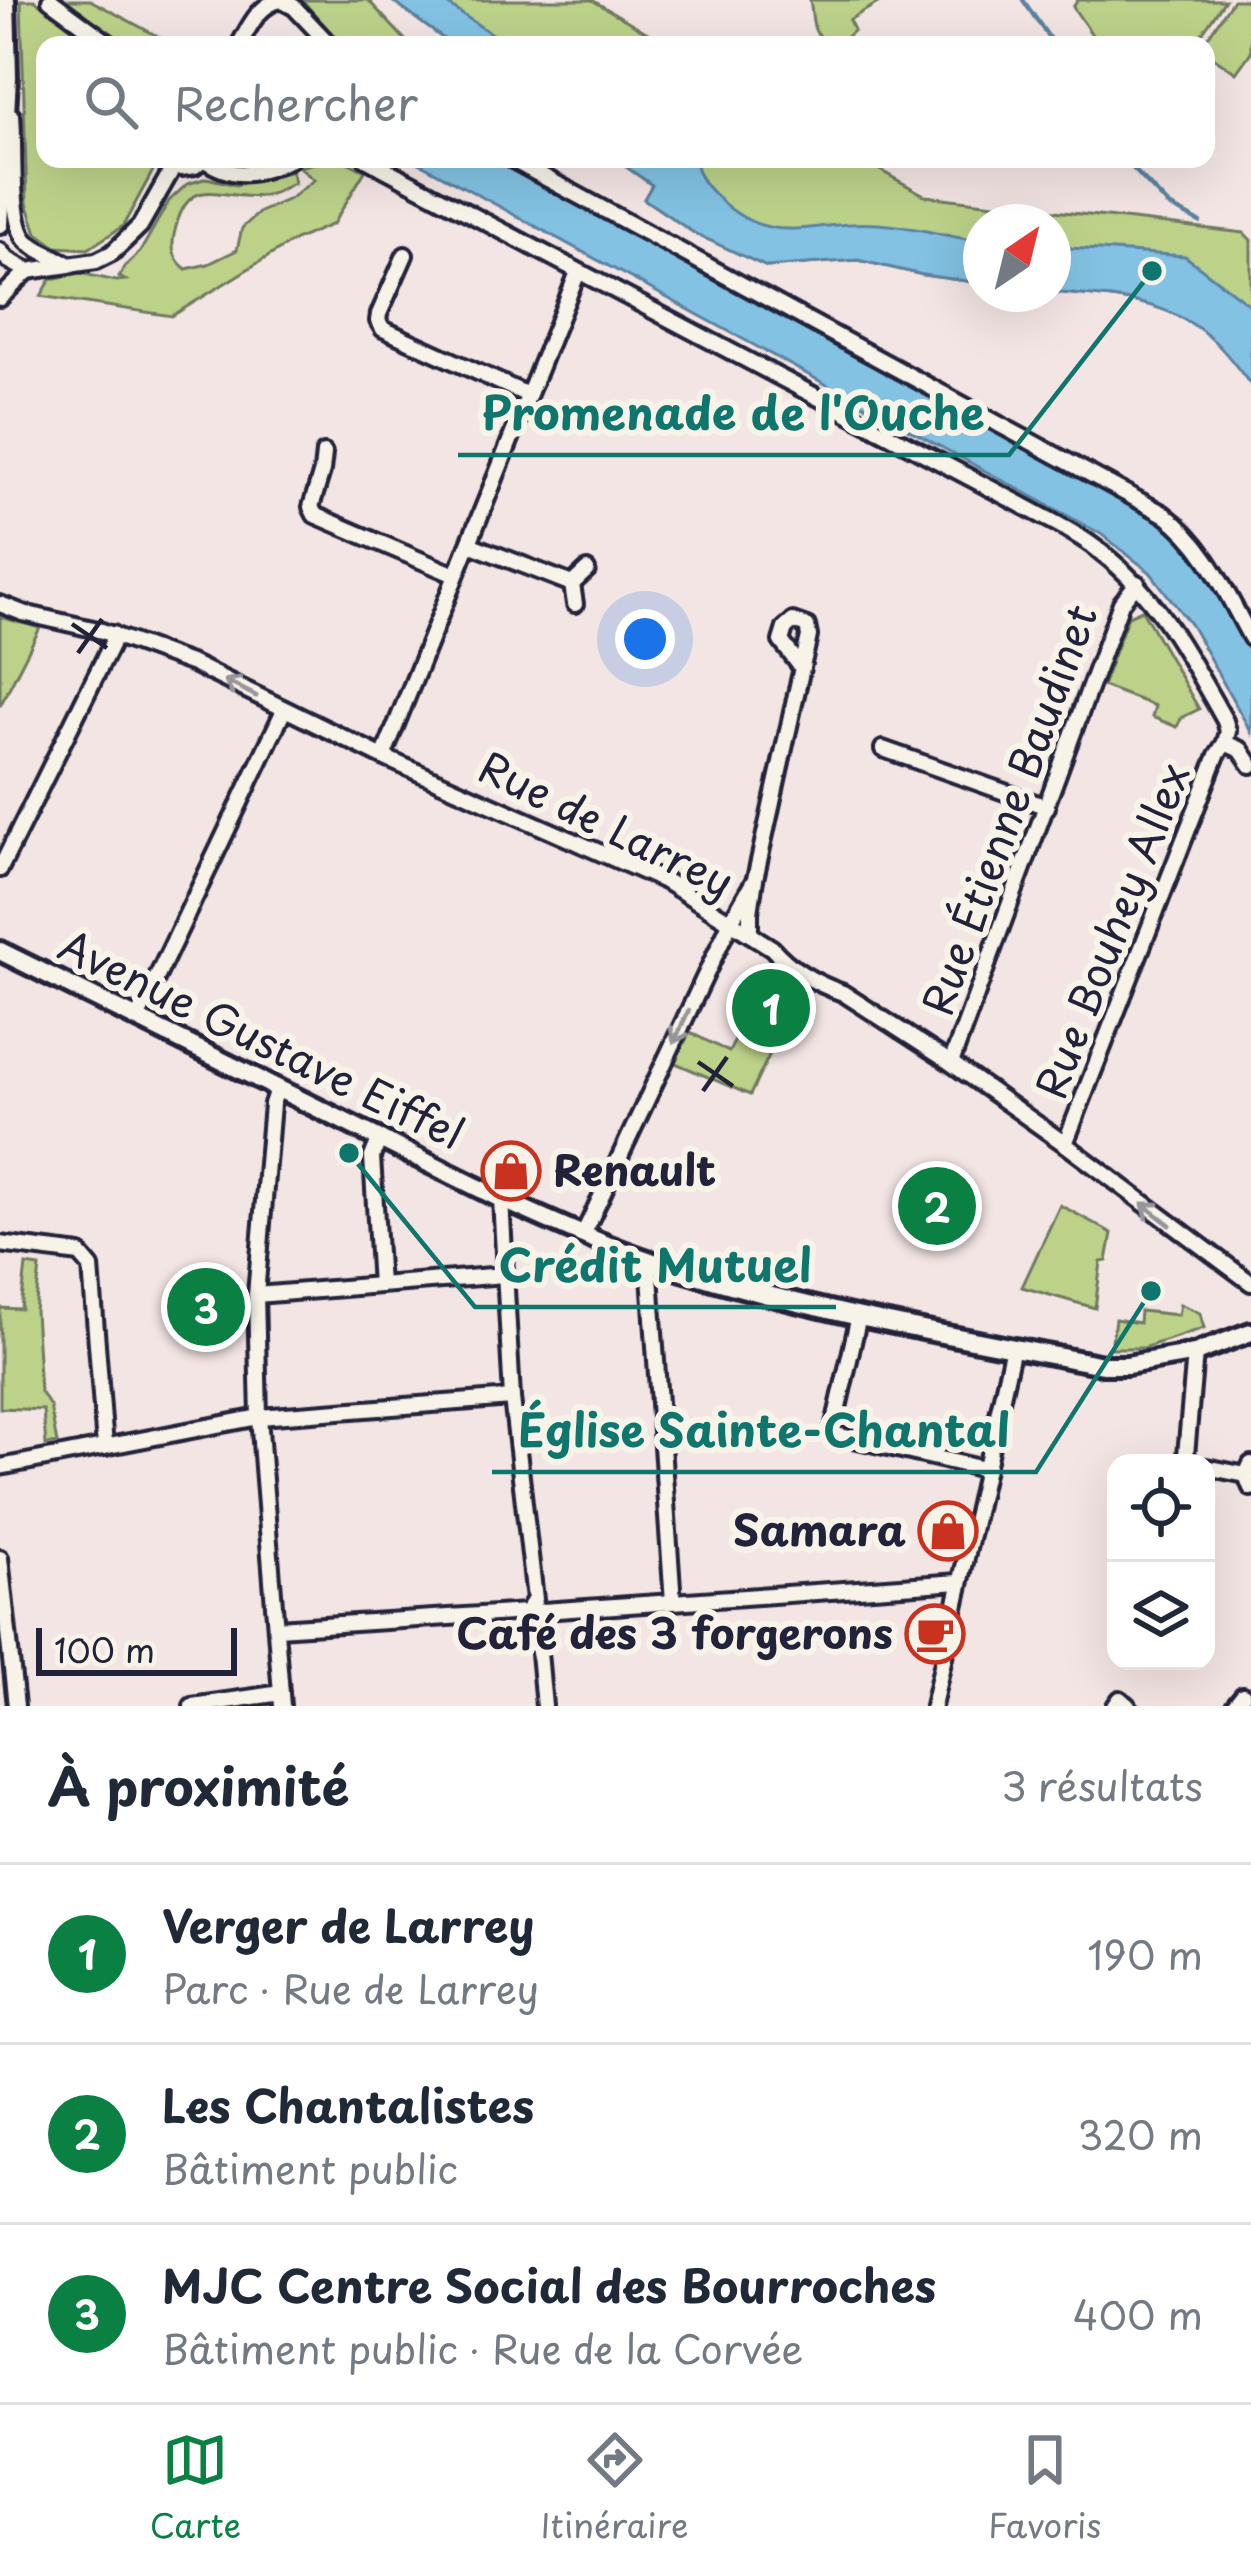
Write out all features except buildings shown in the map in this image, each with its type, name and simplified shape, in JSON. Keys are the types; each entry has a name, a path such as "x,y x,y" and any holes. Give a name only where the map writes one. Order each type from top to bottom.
{"main road":[{"path":"0,224 8,77 6,4"},
{"name":"Avenue Gustave Eiffel","path":"0,951 501,1199 650,1261 712,1280 859,1316 1103,1365 1195,1353 1251,1332"}],"street":[{"path":"50,0 99,36"},
{"path":"244,36 261,10 280,0 321,36"},
{"path":"8,77 15,142 14,199 20,228 27,242 68,264"},
{"path":"0,298 28,271 96,261 127,242 140,226 168,168"},
{"path":"220,168 250,174 266,168"},
{"path":"383,168 1100,550 1137,583 1166,620 1225,721 1225,743 1241,750 1251,766"},
{"path":"528,168 1154,508 1199,546 1251,638"},
{"path":"27,242 0,249 8,260 28,271"},
{"path":"405,255 379,314 380,325 388,333 528,394"},
{"path":"383,757 578,272"},
{"path":"369,339 380,325"},
{"path":"324,453 311,507 315,515 455,575"},
{"path":"469,544 572,584"},
{"path":"572,584 587,570"},
{"name":"Rue Étienne Baudinet","path":"951,1064 1121,603 1137,583"},
{"path":"572,584 575,604"},
{"name":"Rue de Larrey","path":"0,604 172,655 383,757 667,882 772,948 782,960 843,993 951,1064 1251,1283"},
{"path":"0,869 113,634"},
{"path":"751,934 755,879 802,667"},
{"path":"137,1019 284,710"},
{"name":"Rue Bouhey Allex","path":"1065,1144 1225,743"},
{"path":"883,749 1046,807"},
{"path":"583,1235 730,921 755,879"},
{"path":"192,1706 281,1700 259,1417 256,1295 277,1089"},
{"path":"379,1140 372,1157 380,1285"},
{"path":"501,1199 512,1397 544,1706"},
{"path":"0,1244 80,1254 91,1267 105,1447"},
{"path":"650,1261 673,1602"},
{"path":"256,1295 504,1275"},
{"path":"859,1316 832,1434 984,1469"},
{"path":"933,1706 1013,1347"},
{"path":"1186,1454 1195,1353"},
{"path":"0,1467 259,1417 512,1397"},
{"path":"1215,1469 1249,1475"},
{"path":"0,1558 16,1706"},
{"path":"277,1628 532,1618 543,1611 959,1582"},
{"path":"1114,1706 1120,1699 1128,1706"}],"green space":[{"path":"21,0 34,0 85,36 36,36 36,168 154,168 123,226 88,249 56,247 37,233 27,203"},
{"path":"64,0 90,0 157,36 116,36"},
{"path":"302,0 368,0 402,36 334,36"},
{"path":"391,0 592,0 653,36 440,36"},
{"path":"810,0 883,0 849,20 854,30 848,36 820,36"},
{"path":"1078,0 1225,0 1200,36 1093,36 1073,7"},
{"path":"1233,0 1251,0 1251,52 1236,73 1215,58 1215,36 1208,36"},
{"path":"300,168 365,171 333,224 295,240 172,316 41,296 51,279 80,273 125,280 119,277 124,267 140,252 169,201 187,184 207,178 236,185 292,171 294,183 270,194 209,192 188,201 173,245 186,269 237,250 242,228 314,180"},
{"path":"628,168 876,168 926,196 995,204 963,204 963,281 858,260 767,267 694,233 644,199 652,185"},
{"path":"1071,213 1244,233 1251,240 1251,385 1229,356 1196,326 1158,308 1071,294"},
{"path":"1142,610 1199,709 1181,718 1177,727 1152,717 1155,706 1102,686 1128,616"},
{"path":"0,617 40,628 0,706"},
{"path":"773,963 804,983 750,1095 673,1062 689,1032 729,1052"},
{"path":"1060,1205 1112,1233 1107,1261 1101,1262 1095,1308 1022,1287"},
{"path":"26,1265 40,1267 35,1311 40,1392 50,1406 57,1443 46,1445 43,1410 0,1408 0,1308 21,1309"},
{"path":"1180,1304 1200,1313 1204,1328 1143,1348 1111,1348 1115,1319 1139,1323 1140,1311 1178,1315"}],"water":[{"path":"391,0 441,0 495,36 440,36"},
{"path":"429,168 513,168 1130,503 1176,534 1212,582 1251,654 1251,732 1191,625 1150,572 1101,534"},
{"path":"628,168 698,168 718,198 757,224 794,229 878,224 963,238 963,281 858,260 767,267 694,233 644,199 652,185"},
{"path":"1071,248 1185,256 1251,306 1251,385 1196,327 1158,308 1071,294"}],"waterway":[{"path":"1023,0 1048,36"},
{"path":"1133,168 1169,206 1200,222"}],"place":[{"name":"Promenade de l'Ouche","path":"1152,271"},
{"name":"Verger de Larrey","path":"771,1008"},
{"name":"Crédit Mutuel","path":"349,1153"},
{"name":"Renault","path":"511,1171"},
{"name":"Les Chantalistes","path":"937,1206"},
{"name":"Église Sainte-Chantal","path":"1151,1291"},
{"name":"MJC Centre Social des Bourroches","path":"206,1307"},
{"name":"Samara","path":"948,1531"},
{"name":"Café des 3 forgerons","path":"935,1634"}]}
